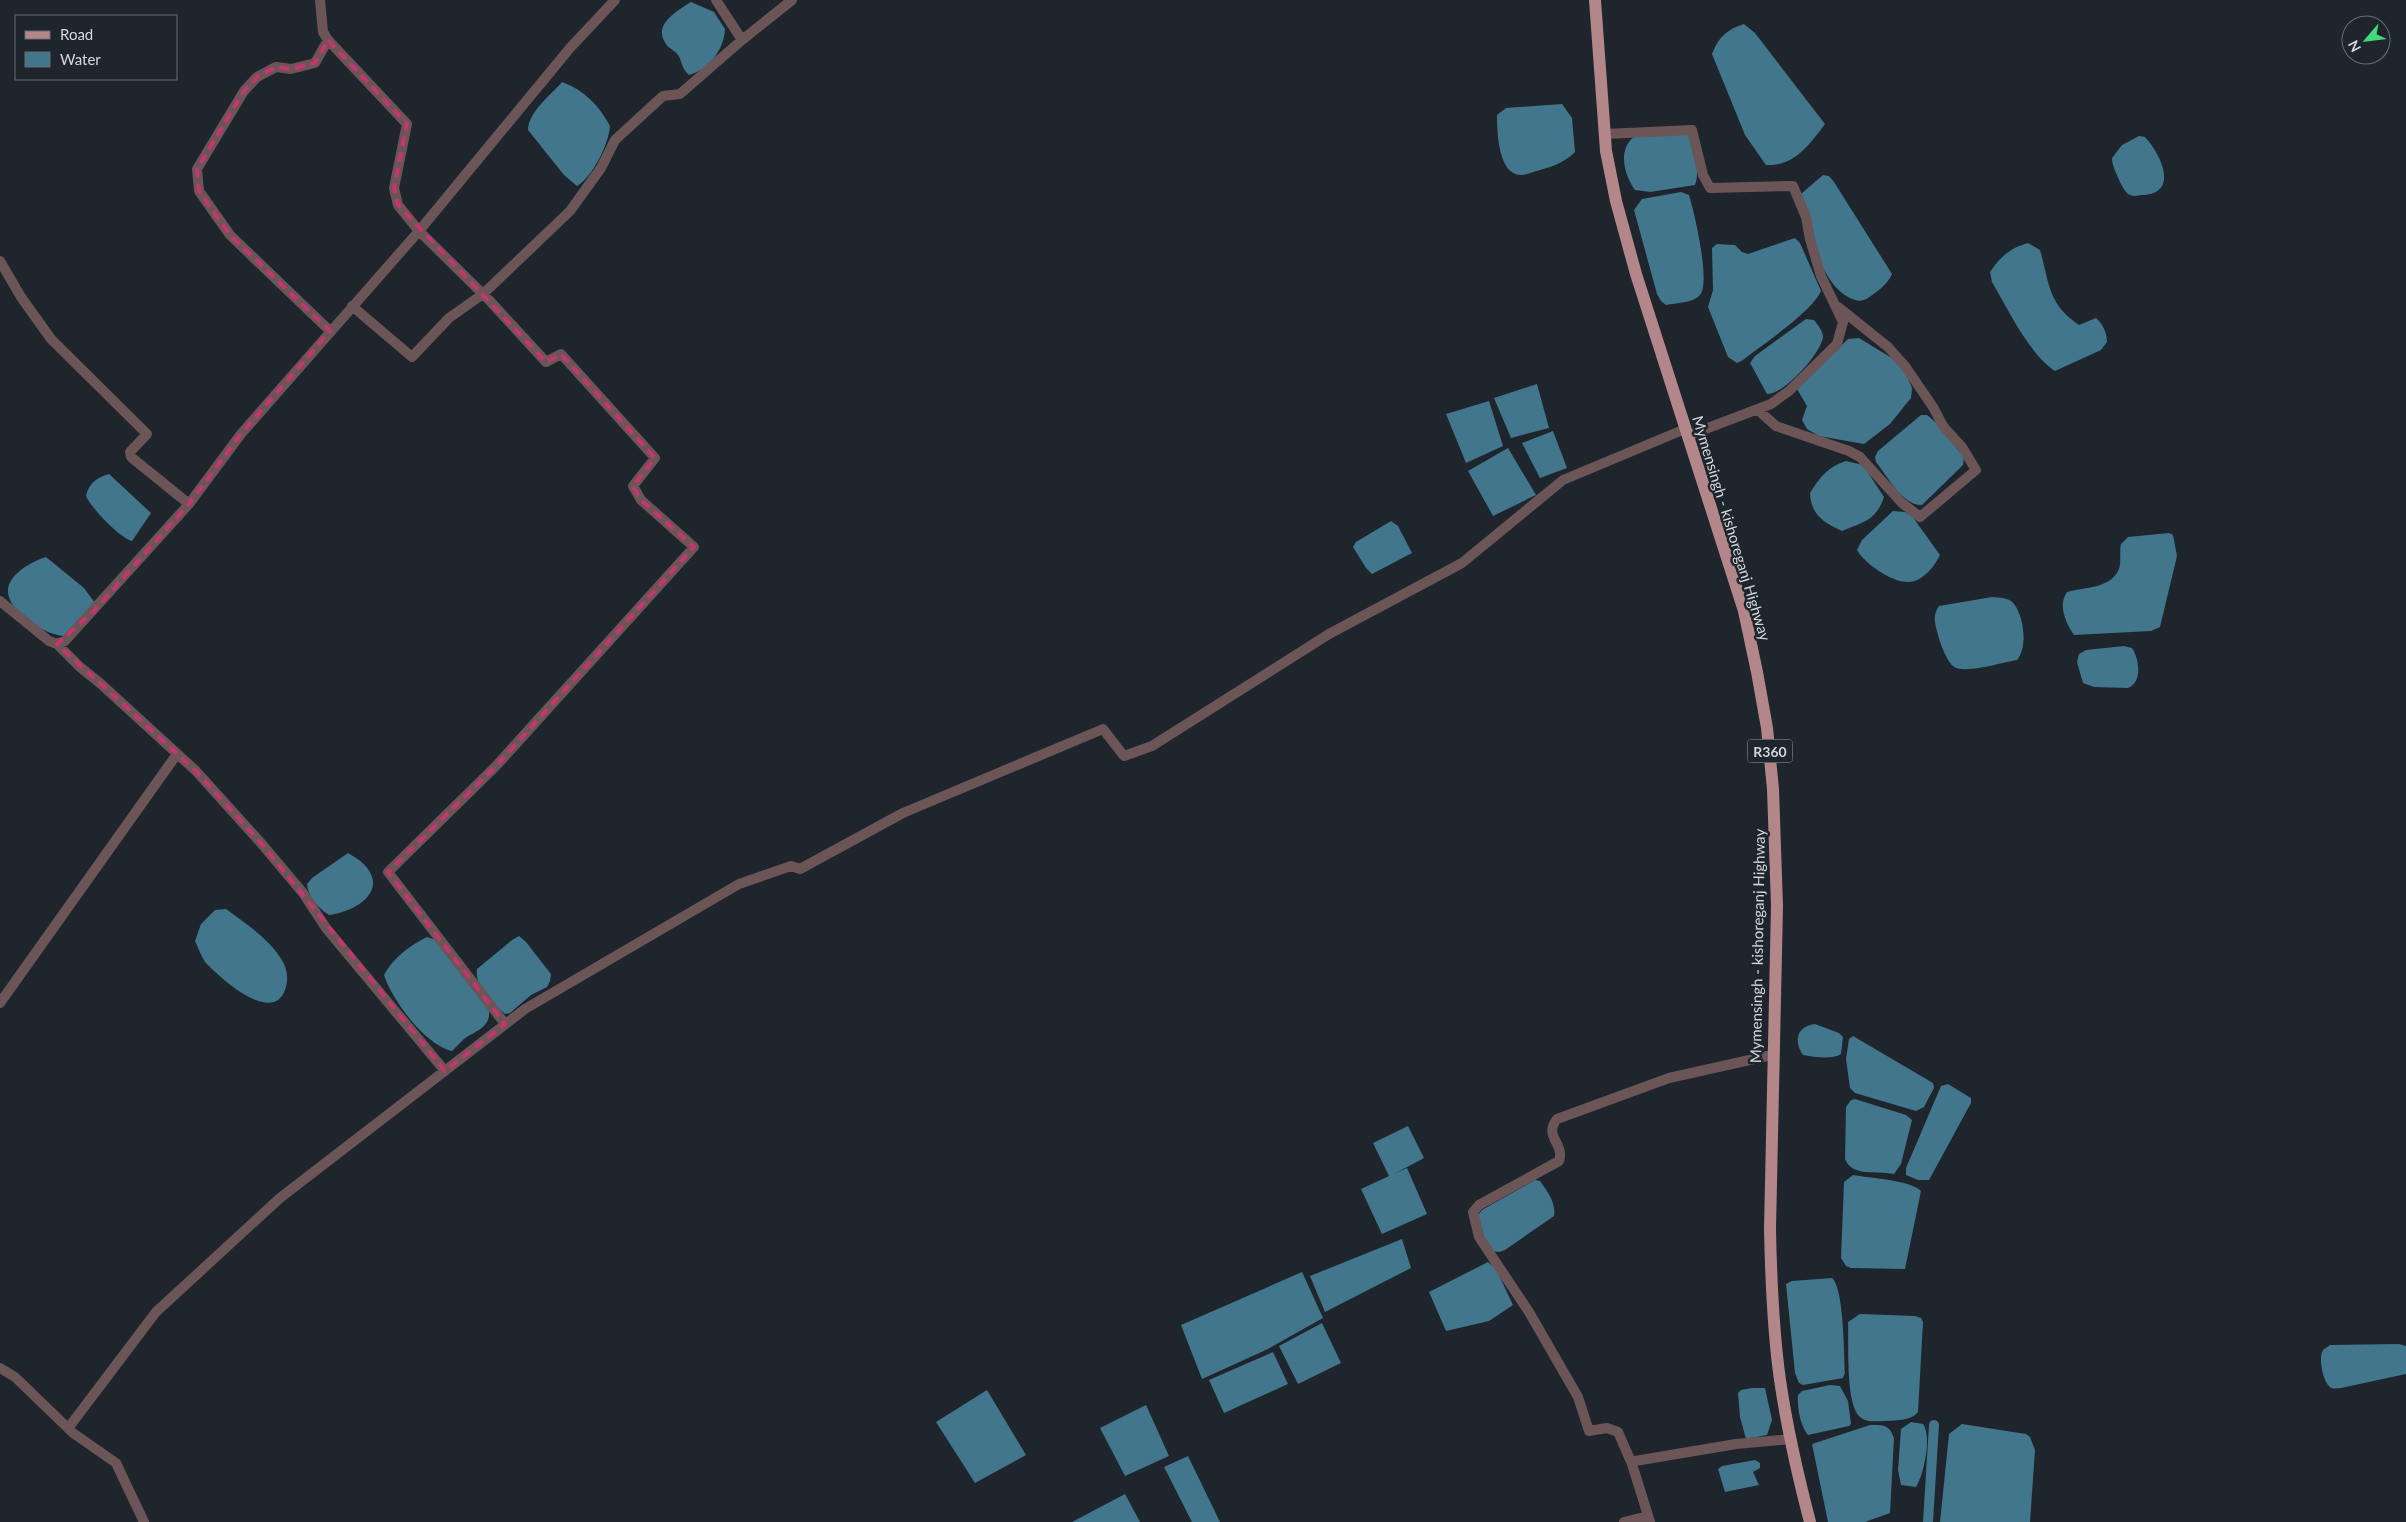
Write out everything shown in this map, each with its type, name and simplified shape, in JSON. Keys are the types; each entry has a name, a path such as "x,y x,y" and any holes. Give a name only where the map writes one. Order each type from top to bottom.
{"main road":[{"name":"Mymensingh - kishoreganj Highway","path":"1595,0 1605,134 1616,201 1636,274 1744,611 1758,672 1767,728 1773,789 1777,906 1772,1055 1771,1279 1780,1382 1810,1522"}],"street":[{"path":"320,0 323,32 328,40 406,124 394,188 398,205 419,231 483,294 546,362 561,354 655,458 633,486 641,500 694,547 496,766 388,872 505,1024"},
{"path":"57,644 66,641 189,504 242,434 419,231 570,48 615,0"},
{"path":"716,0 742,40"},
{"path":"352,306 412,357 449,318 483,294 570,211 601,168 615,140 663,96 680,94 742,40 792,0"},
{"path":"328,40 315,63 291,69 276,67 257,77 244,91 197,169 199,191 230,235 330,331"},
{"path":"68,1427 156,1312 280,1198 525,1009 739,884 791,866 800,869 904,813 1103,729 1124,756 1152,746 1329,634 1462,563 1563,480 1686,432 1758,410 1771,404 1789,391 1837,344 1843,322 1821,276 1810,239 1806,217 1793,186 1710,188 1703,175 1692,130 1605,134"},
{"path":"0,261 21,297 52,340 147,434 130,452 131,457 189,504"},
{"path":"1758,410 1776,426 1849,450 1860,457 1902,503 1920,517 1976,470 1962,447 1943,426 1933,407 1905,366 1888,347 1837,307"},
{"path":"0,601 39,635 57,644 196,771 261,842 302,893 326,928 445,1071"},
{"path":"0,1003 177,754"},
{"path":"1624,1522 1649,1519 1632,1464 1618,1432 1608,1428 1590,1431 1578,1397 1569,1380 1529,1312 1479,1238 1473,1212 1479,1205 1559,1161 1560,1157 1551,1131 1551,1127 1557,1119 1669,1078 1772,1055"},
{"path":"0,1368 15,1377 73,1433 116,1463 144,1522"},
{"path":"1632,1464 1635,1461 1736,1444 1791,1439"}],"highlighted area":[{"path":"328,40 407,124 394,188 398,205 546,362 561,354 655,458 633,486 641,500 694,547 496,766 388,872 505,1024 445,1071 261,843 196,771 57,644 93,612 189,504 241,434 330,331 230,235 199,191 197,169 244,91 257,77 276,67 291,69 315,63"}],"water":[{"path":"691,2 714,12 725,29 722,44 714,58 703,68 689,75 677,53 666,44 662,37 662,31 664,25 673,14"},
{"path":"1744,24 1755,33 1825,124 1800,153 1776,165 1766,165 1745,135 1712,54 1717,43 1724,35"},
{"path":"562,82 577,89 590,99 601,111 610,126 607,141 599,159 589,175 577,186 564,175 528,130 529,123 536,110"},
{"path":"1562,104 1572,118 1575,152 1563,161 1550,167 1523,175 1513,173 1503,160 1500,151 1497,115 1506,108"},
{"path":"1687,134 1693,144 1697,158 1697,180 1695,185 1650,192 1635,190 1625,170 1624,162 1624,155 1629,141 1635,136"},
{"path":"2139,136 2145,137 2157,153 2164,172 2164,181 2161,188 2154,193 2134,196 2126,192 2123,187 2114,169 2112,158 2122,145"},
{"path":"1823,175 1829,176 1834,182 1892,274 1882,288 1863,300 1859,301 1850,298 1830,280 1812,237 1801,194"},
{"path":"1681,192 1689,195 1694,216 1703,262 1703,288 1700,295 1693,300 1666,305 1657,294 1634,210 1642,199"},
{"path":"1795,238 1800,243 1821,291 1798,318 1737,363 1728,357 1708,307 1713,290 1712,248 1717,244 1735,245 1742,252 1748,254"},
{"path":"2028,243 2040,250 2051,292 2061,309 2079,325 2096,318 2103,326 2106,335 2107,342 2101,350 2055,371 2036,354 2012,318 1992,282 1990,272 1998,262 2011,250"},
{"path":"1806,319 1814,320 1820,328 1823,337 1821,344 1809,363 1791,381 1774,393 1767,394 1750,363 1755,356"},
{"path":"1859,338 1895,360 1905,372 1912,388 1911,398 1890,424 1864,444 1819,436 1807,429 1802,420 1807,406 1797,389 1848,339"},
{"path":"1537,384 1549,428 1511,438 1494,398"},
{"path":"1489,401 1503,446 1466,463 1446,414"},
{"path":"1921,415 1927,415 1940,426 1964,458 1963,465 1922,505 1908,501 1902,496 1876,462 1875,457 1878,451"},
{"path":"1553,431 1567,468 1540,478 1522,443"},
{"path":"1508,448 1536,495 1493,516 1468,471"},
{"path":"1846,461 1863,465 1884,497 1873,516 1862,523 1842,531 1819,517 1813,507 1810,493 1825,473 1834,466"},
{"path":"109,474 151,513 132,541 106,522 86,496 94,482 100,477"},
{"path":"1893,511 1905,512 1912,516 1940,555 1928,573 1914,581 1902,581 1887,576 1866,561 1857,550 1862,540"},
{"path":"1391,521 1398,526 1412,553 1372,574 1353,547 1356,542"},
{"path":"2169,533 2173,535 2177,556 2160,627 2151,631 2074,635 2068,625 2063,608 2064,597 2067,592 2102,584 2114,577 2119,568 2121,544 2128,537"},
{"path":"46,557 84,588 95,603 65,636 48,632 29,621 20,614 9,598 8,589 17,573 35,561"},
{"path":"1992,597 2009,600 2014,604 2020,616 2024,640 2023,648 2017,660 1974,669 1953,666 1942,647 1936,627 1935,613 1939,606"},
{"path":"2124,646 2132,648 2138,663 2138,675 2133,685 2128,688 2094,687 2083,683 2077,662 2079,654 2086,650"},
{"path":"348,853 362,863 370,872 373,882 371,891 356,906 343,912 329,915 314,902 307,884 312,878"},
{"path":"226,909 266,940 284,964 287,983 285,990 278,1000 269,1003 257,1001 245,995 205,962 195,941 201,924 215,910"},
{"path":"519,936 551,974 550,981 547,987 531,995 510,1013 505,1014 490,1000 481,988 478,982 477,969"},
{"path":"427,937 436,940 489,1010 489,1016 485,1025 464,1039 452,1051 431,1040 411,1020 394,997 384,975 402,953"},
{"path":"1815,1024 1839,1033 1843,1037 1841,1054 1828,1057 1803,1055 1798,1045 1798,1035 1804,1028"},
{"path":"1853,1036 1933,1083 1934,1088 1924,1107 1916,1111 1855,1093 1850,1088 1846,1059 1849,1039"},
{"path":"1948,1084 1971,1098 1971,1103 1929,1180 1918,1180 1906,1175 1906,1168 1941,1086"},
{"path":"1855,1099 1906,1115 1912,1120 1901,1164 1894,1174 1860,1171 1849,1165 1845,1159 1846,1107 1851,1100"},
{"path":"1408,1126 1424,1158 1394,1174 1407,1168 1427,1214 1382,1234 1361,1189 1389,1176 1373,1143"},
{"path":"1853,1175 1908,1184 1921,1191 1905,1269 1851,1268 1846,1266 1841,1258 1844,1182"},
{"path":"1535,1180 1540,1181 1551,1198 1554,1216 1505,1250 1499,1252 1491,1251 1485,1240 1478,1215 1482,1210"},
{"path":"1402,1239 1411,1268 1325,1312 1310,1276"},
{"path":"1488,1262 1496,1269 1513,1305 1489,1321 1446,1331 1429,1292"},
{"path":"1302,1272 1323,1318 1268,1349 1202,1379 1181,1325"},
{"path":"1832,1278 1836,1284 1841,1308 1845,1373 1843,1378 1803,1385 1799,1383 1795,1373 1786,1284 1792,1281"},
{"path":"1860,1314 1915,1316 1921,1318 1923,1322 1918,1412 1908,1419 1869,1421 1860,1417 1855,1410 1850,1387 1848,1322"},
{"path":"1322,1323 1341,1363 1298,1384 1279,1346"},
{"path":"2399,1344 2406,1346 2406,1374 2341,1388 2332,1388 2327,1383 2322,1369 2321,1358 2323,1350 2330,1345"},
{"path":"1273,1352 1288,1384 1224,1413 1209,1380"},
{"path":"1830,1385 1840,1386 1848,1401 1851,1424 1808,1435 1800,1416 1798,1395 1802,1391"},
{"path":"1765,1388 1772,1420 1767,1435 1746,1439 1740,1417 1738,1393 1741,1390"},
{"path":"987,1390 1026,1455 975,1483 936,1422"},
{"path":"1146,1405 1169,1456 1125,1476 1100,1428"},
{"path":"1911,1422 1923,1424 1927,1437 1924,1465 1916,1487 1901,1485 1898,1470 1901,1429"},
{"path":"1962,1424 2026,1434 2030,1437 2035,1450 2030,1522 1940,1522 1949,1434"},
{"path":"1870,1425 1885,1426 1890,1430 1894,1438 1890,1513 1865,1522 1828,1522 1812,1444"},
{"path":"1188,1456 1220,1522 1192,1522 1164,1467"},
{"path":"1755,1460 1760,1463 1760,1468 1753,1472 1759,1485 1725,1492 1718,1469 1722,1466"},
{"path":"1125,1494 1140,1522 1072,1522"}],"waterway":[{"path":"1928,1522 1934,1425"}]}
